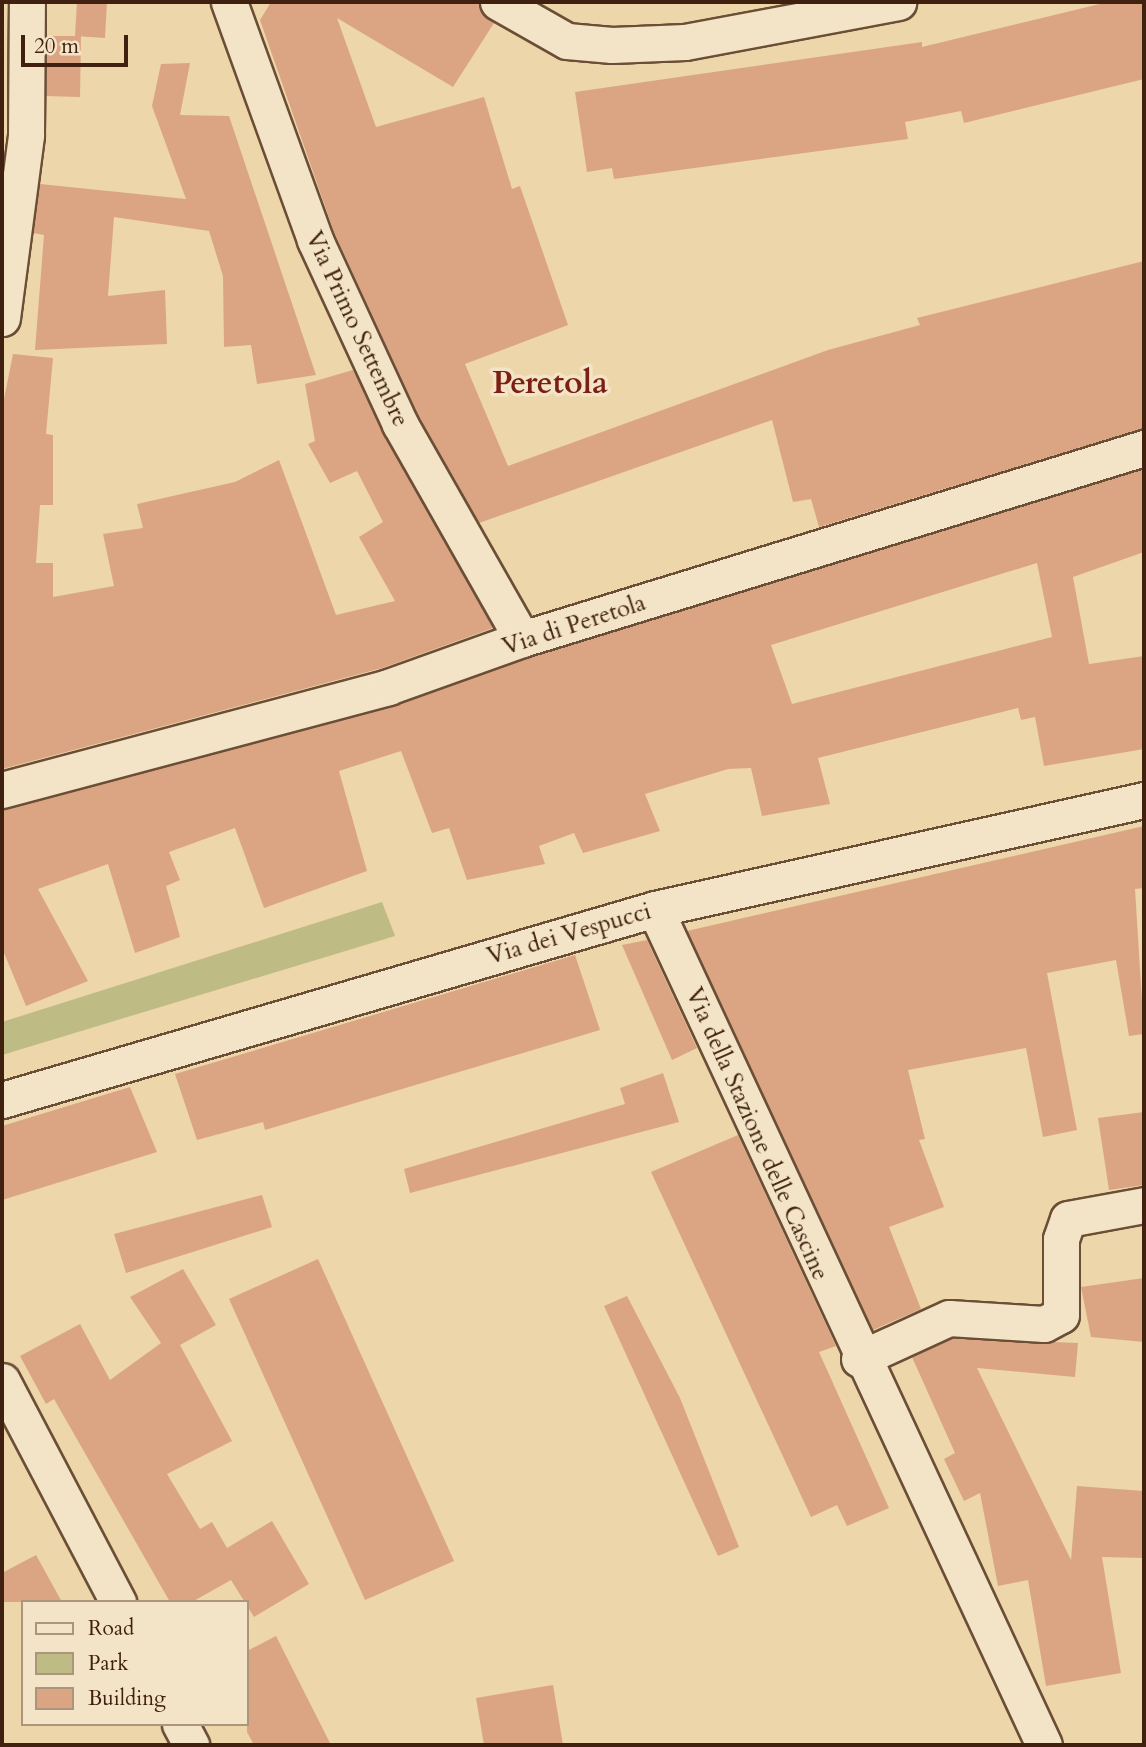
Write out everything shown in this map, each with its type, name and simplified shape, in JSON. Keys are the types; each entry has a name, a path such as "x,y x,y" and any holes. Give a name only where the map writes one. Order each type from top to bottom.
{"street":[{"path":"2,318 26,135 27,2"},
{"name":"Via Primo Settembre","path":"229,2 320,253 400,424 522,639"},
{"path":"498,2 567,41 612,45 685,42 898,2"},
{"name":"Via di Peretola","path":"2,790 388,687 522,639 1144,448"},
{"name":"Via dei Vespucci","path":"2,1100 655,909 1144,800"},
{"name":"Via della Stazione delle Cascine","path":"655,909 859,1359 1044,1745"},
{"path":"859,1359 949,1318 1044,1324 1061,1315 1061,1240 1068,1219 1144,1205"},
{"path":"2,1381 117,1600"},
{"path":"181,1726 191,1745"}],"green space":[{"path":"382,902 395,936 2,1055 2,1022"}],"building":[{"path":"77,2 107,2 105,38 75,36"},
{"path":"271,2 478,2 494,23 453,87 337,18 376,127 484,97 512,189 520,186 568,325 465,364 508,466 828,350 920,325 917,318 1144,261 1144,428 819,527 811,499 793,502 772,420 479,523 418,415 334,232 260,20"},
{"path":"1108,2 1144,2 1144,79 964,123 961,111 905,122 908,139 614,179 612,168 587,172 575,92 922,42 922,47"},
{"path":"47,36 81,36 80,97 46,96"},
{"path":"190,63 180,115 229,116 316,375 257,384 251,345 224,347 223,276 209,231 114,217 108,296 165,290 167,344 35,350 44,235 33,233 40,184 186,199 152,106 161,64"},
{"path":"13,354 53,358 46,434 53,435 53,505 40,505 36,563 53,563 53,597 114,586 103,534 143,528 137,504 235,482 279,460 336,615 395,601 359,537 383,522 357,471 330,483 308,444 315,441 305,384 353,370 493,628 382,668 2,769 2,409"},
{"path":"1144,469 1144,552 1073,577 1089,664 1144,656 1144,749 1044,766 1035,717 1021,720 1018,708 818,758 830,804 762,816 751,768 728,769 645,794 660,831 583,853 574,833 539,846 545,864 467,880 449,828 432,833 401,751 339,771 367,871 264,908 235,828 169,852 180,880 166,886 180,937 135,953 108,864 38,889 88,981 26,1006 2,948 2,810 393,706 528,658","holes":["1037,563 1052,637 792,704 771,645"]},
{"path":"1144,826 1144,888 1135,889 1144,1034 1129,1036 1116,960 1047,973 1077,1130 1043,1137 1026,1048 908,1070 925,1139 919,1140 944,1207 889,1227 921,1309 873,1330 687,931"},
{"path":"647,940 697,1048 672,1060 622,945"},
{"path":"575,955 600,1030 265,1130 263,1122 197,1140 175,1074"},
{"path":"663,1073 679,1122 410,1193 404,1169 625,1104 620,1088"},
{"path":"130,1087 157,1152 2,1200 2,1126"},
{"path":"1144,1112 1144,1185 1109,1190 1098,1118"},
{"path":"738,1135 836,1346 819,1352 889,1508 847,1526 837,1505 811,1517 651,1172"},
{"path":"262,1195 272,1227 126,1273 114,1234"},
{"path":"318,1259 454,1561 365,1600 229,1299"},
{"path":"183,1269 216,1325 180,1345 232,1441 167,1474 200,1529 212,1522 227,1548 272,1521 309,1584 254,1617 248,1607 248,1600 243,1600 231,1580 196,1600 169,1600 54,1399 46,1404 20,1356 80,1324 110,1380 161,1343 130,1297"},
{"path":"1144,1278 1144,1342 1091,1337 1081,1287"},
{"path":"627,1296 680,1398 739,1547 718,1556 604,1306"},
{"path":"953,1338 1078,1343 1075,1377 977,1368 1071,1560 1077,1486 1144,1491 1144,1558 1102,1557 1121,1673 1046,1686 1028,1580 998,1586 980,1493 964,1501 944,1459 955,1453 912,1357"},
{"path":"36,1555 61,1600 2,1602 2,1573"},
{"path":"276,1636 331,1745 254,1745 247,1732 248,1650"},
{"path":"553,1685 563,1745 484,1745 476,1698"}],"district":[{"name":"Peretola","path":"550,383"}]}
